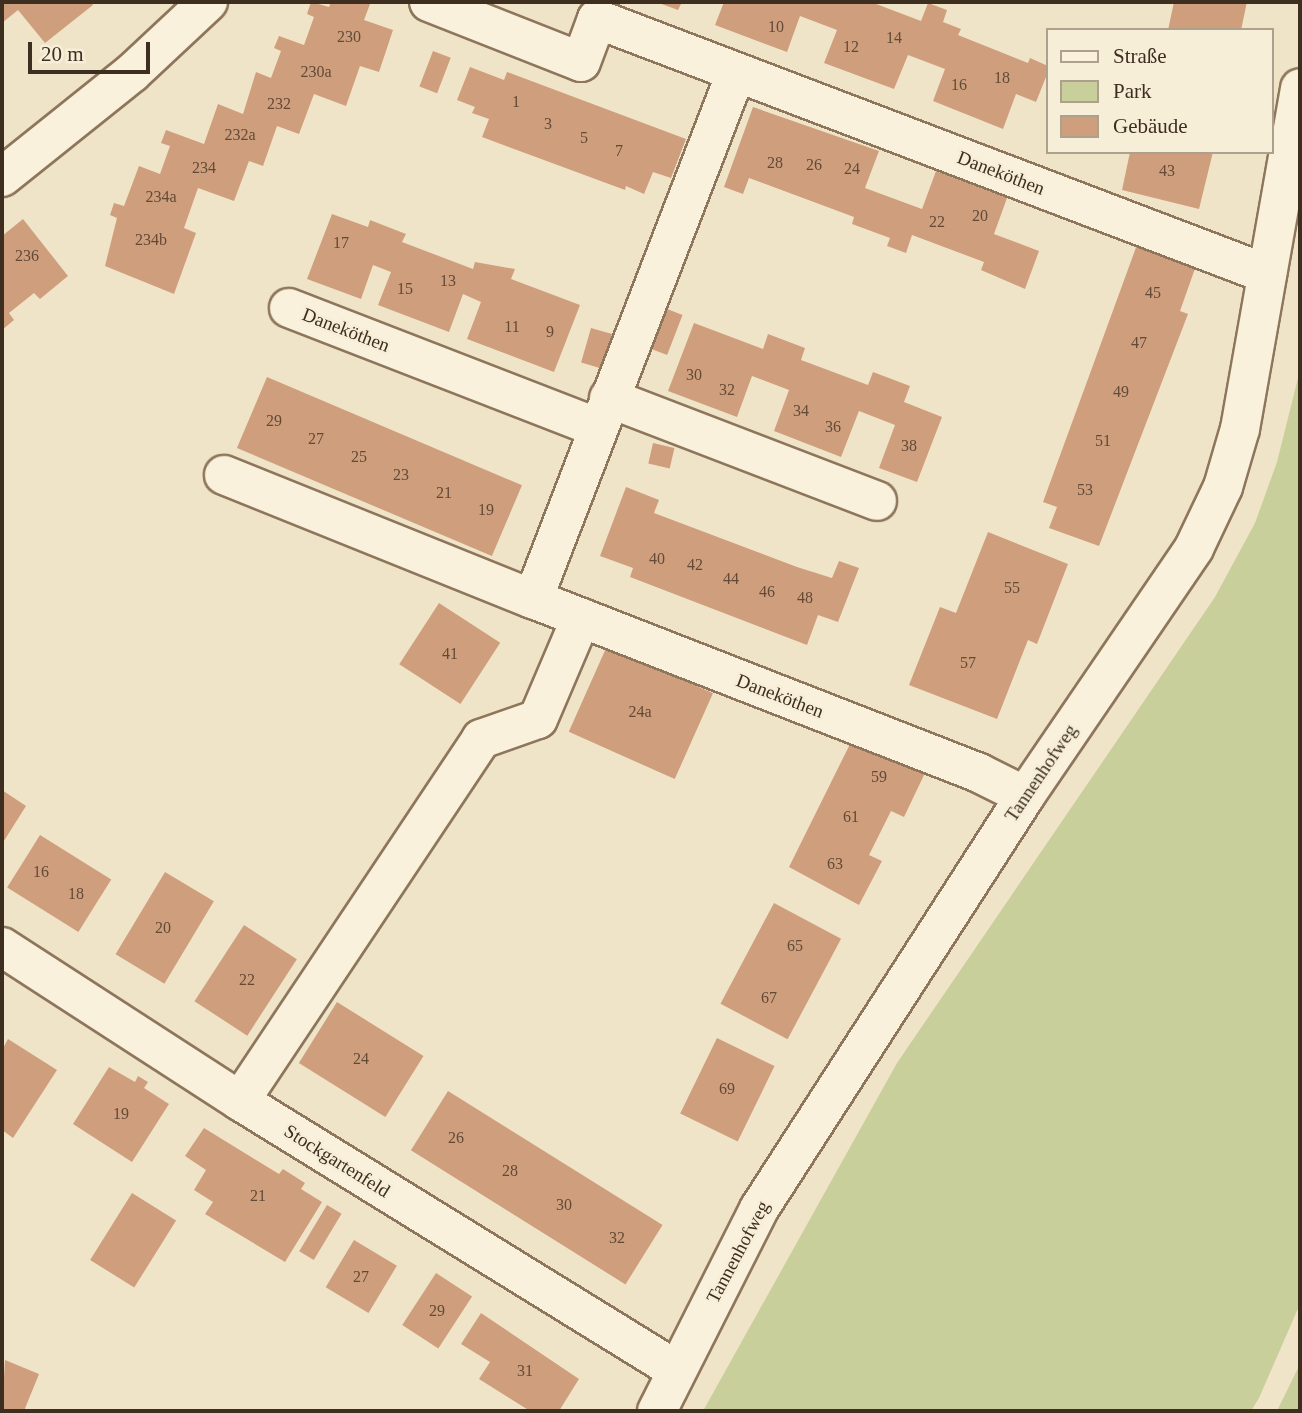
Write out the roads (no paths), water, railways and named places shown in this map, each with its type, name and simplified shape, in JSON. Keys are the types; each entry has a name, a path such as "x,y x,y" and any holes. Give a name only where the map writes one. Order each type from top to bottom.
{"street":[{"path":"2,177 132,73 208,2"},
{"name":"Daneköthen","path":"429,2 581,62 597,19 1267,274"},
{"path":"533,599 736,73"},
{"name":"Tannenhofweg","path":"657,1411 759,1209 1025,796 1194,548 1223,487 1240,429 1300,88"},
{"name":"Daneköthen","path":"289,308 877,501"},
{"name":"Daneköthen","path":"224,475 979,773 1025,796"},
{"path":"240,1101 481,739 538,719 581,618"},
{"name":"Stockgartenfeld","path":"2,947 240,1101 676,1370"}]}
